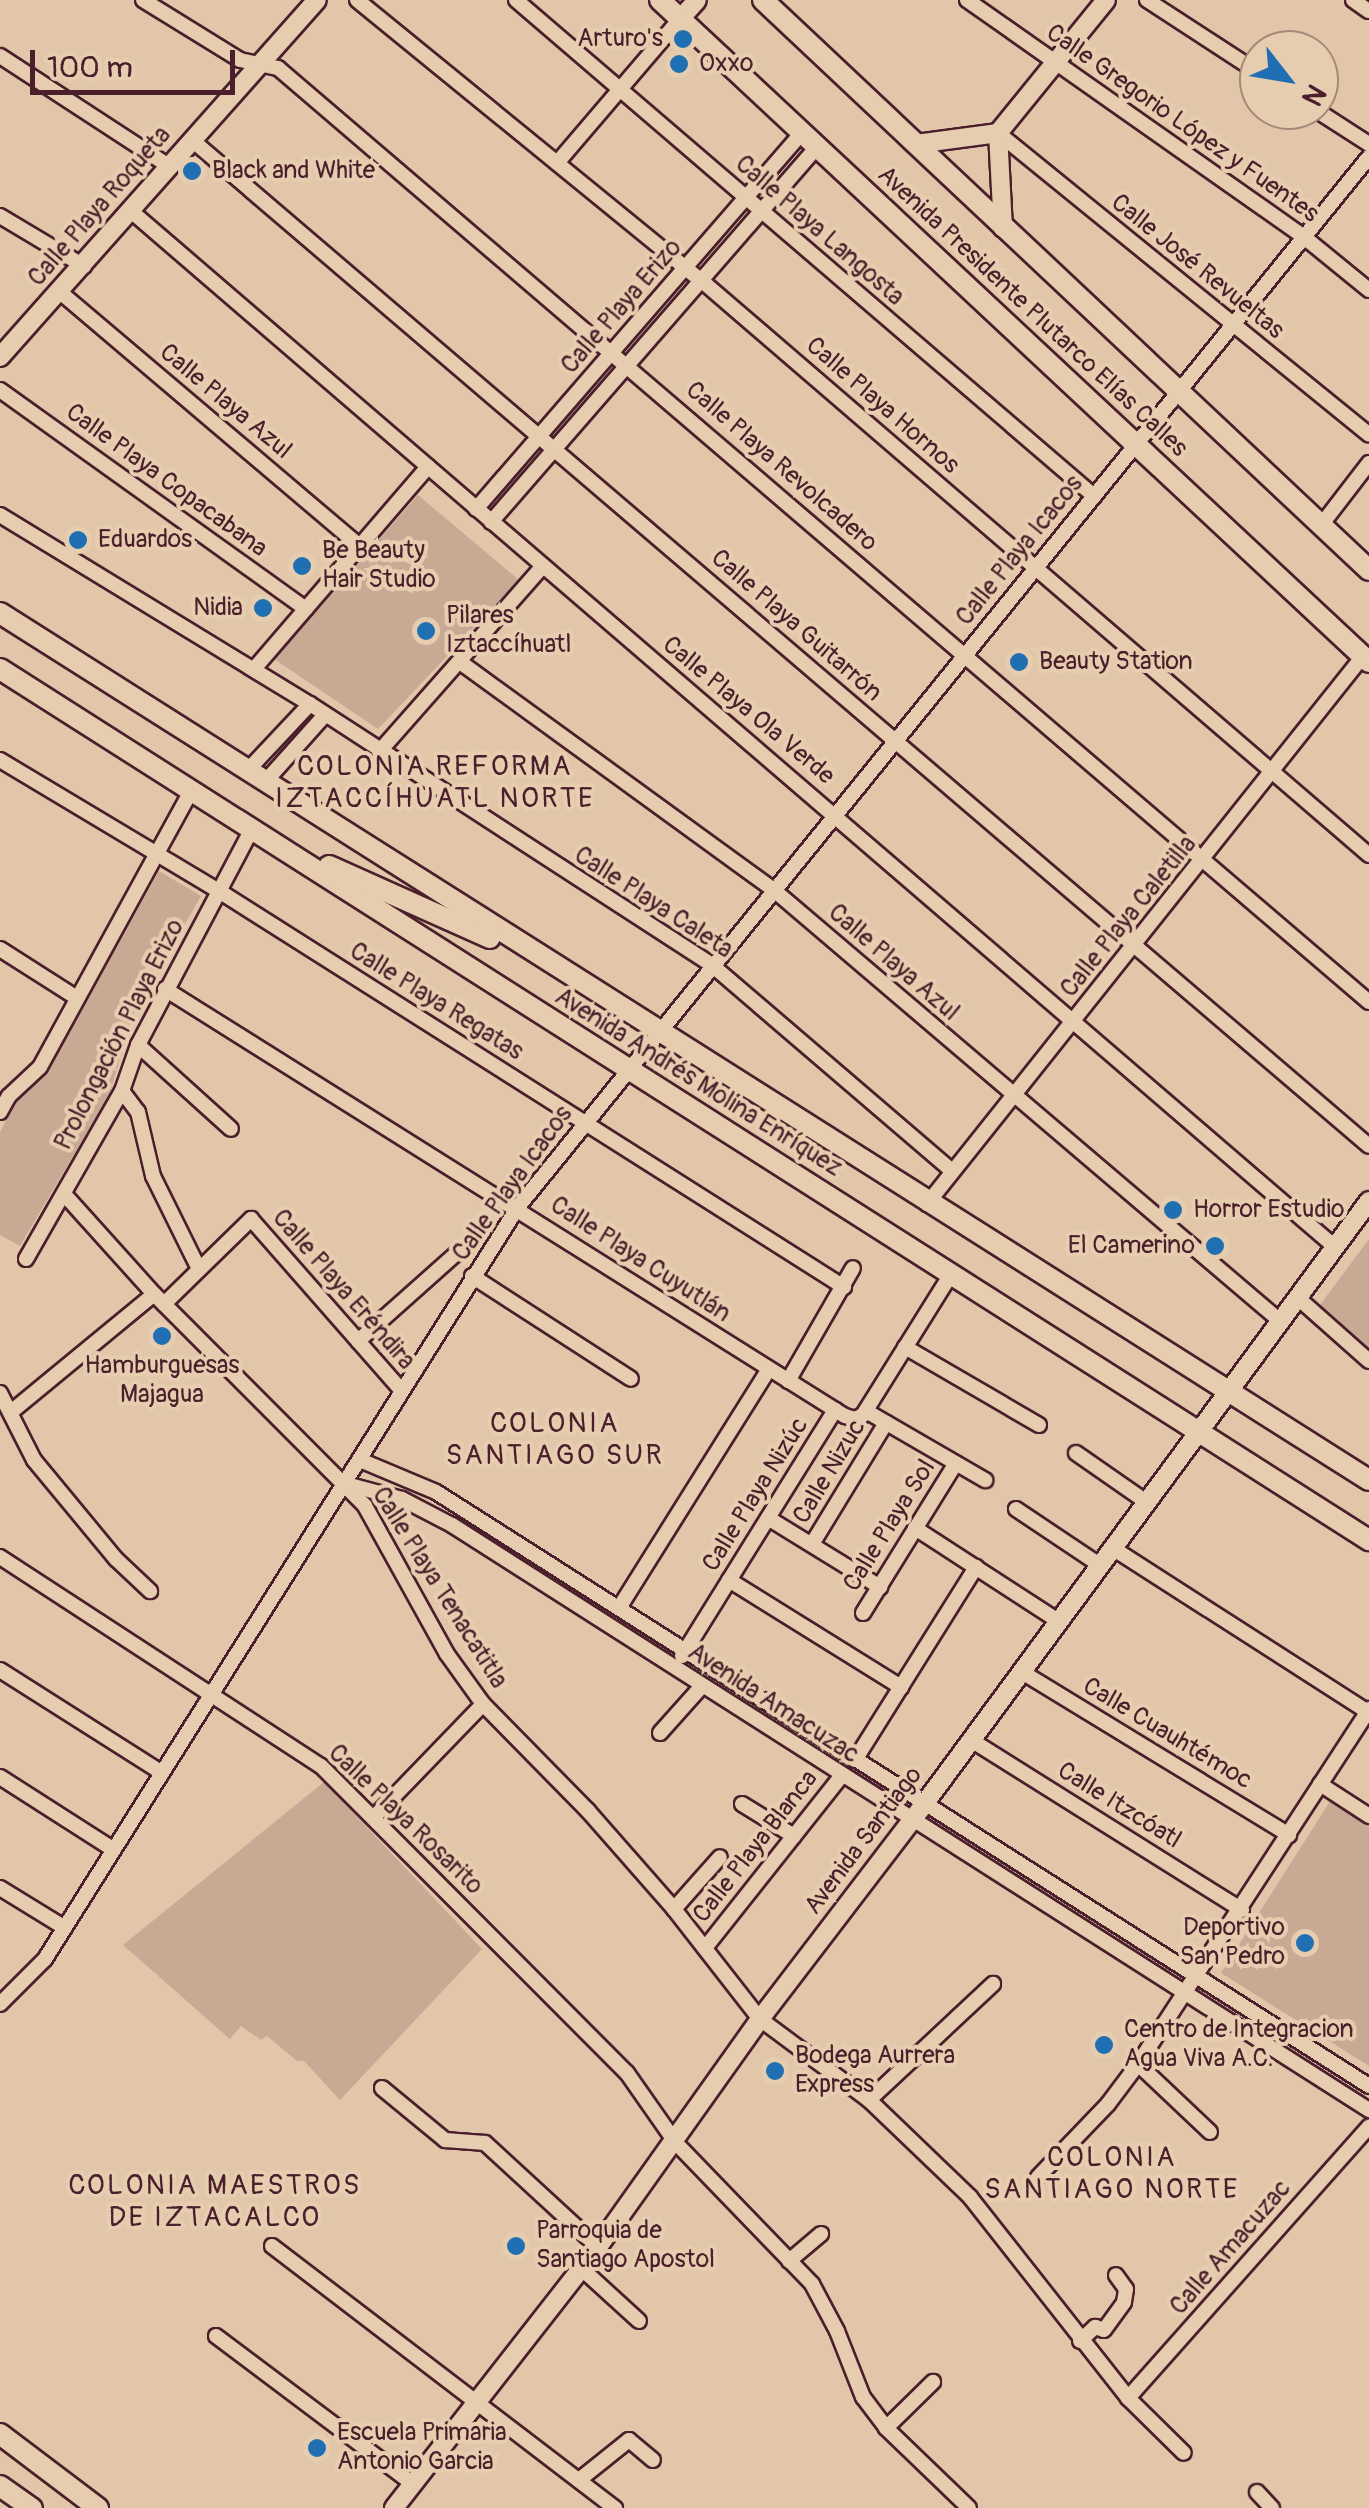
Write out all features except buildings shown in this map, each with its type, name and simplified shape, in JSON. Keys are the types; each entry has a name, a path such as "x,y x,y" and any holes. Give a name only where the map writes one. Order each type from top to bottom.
{"main road":[{"name":"Avenida Presidente Plutarco Elías Calles","path":"660,0 1366,659"},
{"name":"Avenida Presidente Plutarco Elías Calles","path":"763,0 1369,570"},
{"name":"Avenida Andrés Molina Enríquez","path":"0,613 927,1204 1369,1480"},
{"name":"Avenida Andrés Molina Enríquez","path":"0,669 1369,1540"},
{"path":"258,833 556,967"},
{"path":"0,2434 98,2508"},
{"path":"0,2486 32,2508"}],"street":[{"name":"Calle Playa Revolcadero","path":"143,0 240,60 278,68 1369,1002"},
{"name":"Calle Playa Roqueta","path":"0,357 317,0"},
{"name":"Calle Playa Hornos","path":"357,0 702,281 1369,854"},
{"name":"Calle Playa Langosta","path":"516,0 1094,496"},
{"path":"557,163 697,0"},
{"name":"Calle Gregorio López y Fuentes","path":"967,0 1304,237 1369,290"},
{"path":"1003,228 998,133 1106,0"},
{"path":"1147,0 1239,60"},
{"path":"1353,0 1369,11"},
{"path":"0,56 169,166"},
{"path":"1339,125 1369,144"},
{"path":"916,144 998,133"},
{"name":"Calle José Revueltas","path":"998,133 1369,436"},
{"name":"Calle Playa Guitarrón","path":"192,140 1369,1146"},
{"name":"Calle Playa Erizo","path":"476,509 746,198 809,141"},
{"name":"Calle Playa Erizo","path":"491,522 762,211 809,141"},
{"name":"Calle Playa Icacos","path":"0,2004 28,1980 65,1928 518,1208 1369,157"},
{"name":"Calle Playa Ola Verde","path":"131,211 1335,1247"},
{"path":"0,216 84,266"},
{"name":"Calle Playa Azul","path":"60,292 360,546"},
{"name":"Calle Playa Copacabana","path":"0,390 306,609"},
{"path":"1322,524 1369,463"},
{"path":"254,670 428,467"},
{"name":"Calle Playa Caleta","path":"0,516 310,704 713,966 952,1171"},
{"path":"380,752 543,566"},
{"name":"Calle Playa Caletilla","path":"927,1204 1366,659"},
{"name":"Calle Playa Azul","path":"460,662 775,891 1280,1321"},
{"path":"256,776 310,704"},
{"path":"256,776 326,715"},
{"name":"Calle Playa Regatas","path":"0,760 219,891 844,1287"},
{"name":"Prolongación Playa Erizo","path":"0,1112 9,1096 40,1067 191,791"},
{"name":"Prolongación Playa Erizo","path":"26,1259 122,1091 138,1045 219,891 258,833"},
{"path":"0,949 78,998"},
{"name":"Calle Playa Cuyutlán","path":"166,990 835,1410"},
{"path":"138,1045 231,1130"},
{"path":"11,1412 200,1270 152,1176 138,1112 122,1091"},
{"name":"Calle Playa Tenacatitla","path":"64,1194 159,1299 366,1506 447,1654 483,1704 588,1812 674,1909 760,2019 869,2100 999,2230 1080,2341 1128,2398 1184,2453"},
{"name":"Avenida Santiago","path":"394,2508 676,2143 760,2019 1102,1566 1369,1201"},
{"name":"Calle Playa Eréndira","path":"200,1270 252,1219 402,1390"},
{"path":"358,1341 458,1252"},
{"path":"788,1381 853,1268"},
{"path":"951,1274 866,1411 985,1480"},
{"path":"472,1276 631,1379"},
{"path":"1298,1298 1369,1361"},
{"path":"905,1347 1039,1425"},
{"path":"620,1608 768,1369"},
{"path":"0,1392 34,1460 116,1559 150,1591"},
{"name":"Calle Playa Nizúc","path":"675,1668 835,1410 855,1419 866,1411"},
{"name":"Calle Nizuc","path":"812,1544 886,1423"},
{"path":"1076,1454 1148,1503"},
{"name":"Avenida Amacuzac","path":"360,1460 436,1492 1369,2086"},
{"name":"Calle Playa Sol","path":"863,1613 956,1463"},
{"name":"Avenida Amacuzac","path":"346,1484 376,1490 427,1510 1369,2110"},
{"path":"1016,1510 1102,1566"},
{"path":"768,1518 880,1587"},
{"path":"915,1528 1060,1622"},
{"path":"1038,2178 1108,2104 1138,2064 1242,1910 1368,1711 1114,1549"},
{"name":"Calle Playa Rosarito","path":"0,1557 321,1766 627,2073 676,2143 812,2284 837,2331 863,2397 886,2428 969,2508"},
{"path":"854,1760 976,1567"},
{"path":"729,1580 901,1687"},
{"path":"0,1670 162,1773"},
{"name":"Calle Cuauhtémoc","path":"1022,1672 1288,1835"},
{"path":"660,1733 702,1686"},
{"path":"373,1818 483,1704"},
{"name":"Calle Itzcóatl","path":"971,1740 1242,1910"},
{"name":"Calle Playa Blanca","path":"705,1948 842,1775"},
{"path":"0,1777 114,1850"},
{"path":"1320,1784 1369,1816"},
{"path":"742,1804 794,1836"},
{"path":"674,1909 720,1857"},
{"path":"0,1888 65,1928"},
{"path":"869,2100 993,1984"},
{"path":"1138,2064 1210,2132"},
{"path":"382,2088 445,2140 485,2143 598,2247"},
{"name":"Calle Amacuzac","path":"1128,2398 1369,2127"},
{"path":"790,2261 821,2234"},
{"path":"272,2246 615,2508"},
{"path":"582,2268 639,2321"},
{"path":"1080,2341 1094,2327 1104,2330 1124,2302 1126,2289 1116,2276"},
{"path":"216,2336 412,2483"},
{"path":"886,2428 933,2382"},
{"path":"580,2480 629,2440 653,2460"},
{"path":"1257,2492 1272,2508"}],"shaded area":[{"path":"418,495 519,580 378,729 274,659"},
{"path":"159,871 201,896 132,1017 110,1093 20,1246 0,1235 0,1132 15,1103 50,1068"},
{"path":"1369,1239 1369,1356 1317,1309"},
{"path":"324,1782 482,1949 340,2100 304,2061 297,2061 267,2036 261,2040 241,2026 230,2039 123,1945"},
{"name":"Deportivo San Pedro","path":"1332,1798 1369,1822 1369,2066 1221,1973"}],"place":[{"name":"Arturo's","path":"683,39"},
{"name":"Oxxo","path":"679,64"},
{"name":"Black and White","path":"192,171"},
{"name":"Eduardos","path":"78,540"},
{"name":"Be Beauty Hair Studio","path":"302,566"},
{"name":"Nidia","path":"263,608"},
{"name":"Pilares Iztaccíhuatl","path":"426,631"},
{"name":"Beauty Station","path":"1019,662"},
{"name":"Horror Estudio","path":"1173,1210"},
{"name":"El Camerino","path":"1215,1246"},
{"name":"Hamburguesas Majagua","path":"162,1336"},
{"name":"Deportivo San Pedro","path":"1305,1943"},
{"name":"Centro de Integracion Agua Viva A.C.","path":"1104,2045"},
{"name":"Bodega Aurrera Express","path":"775,2071"},
{"name":"Parroquia de Santiago Apostol","path":"516,2246"},
{"name":"Escuela Primaria Antonio Garcia","path":"317,2448"}],"district":[{"name":"COLONIA REFORMA IZTACCÍHUATL NORTE","path":"435,783"},
{"name":"COLONIA SANTIAGO SUR","path":"555,1440"},
{"name":"COLONIA SANTIAGO NORTE","path":"1112,2174"},
{"name":"COLONIA MAESTROS DE IZTACALCO","path":"215,2202"}]}
